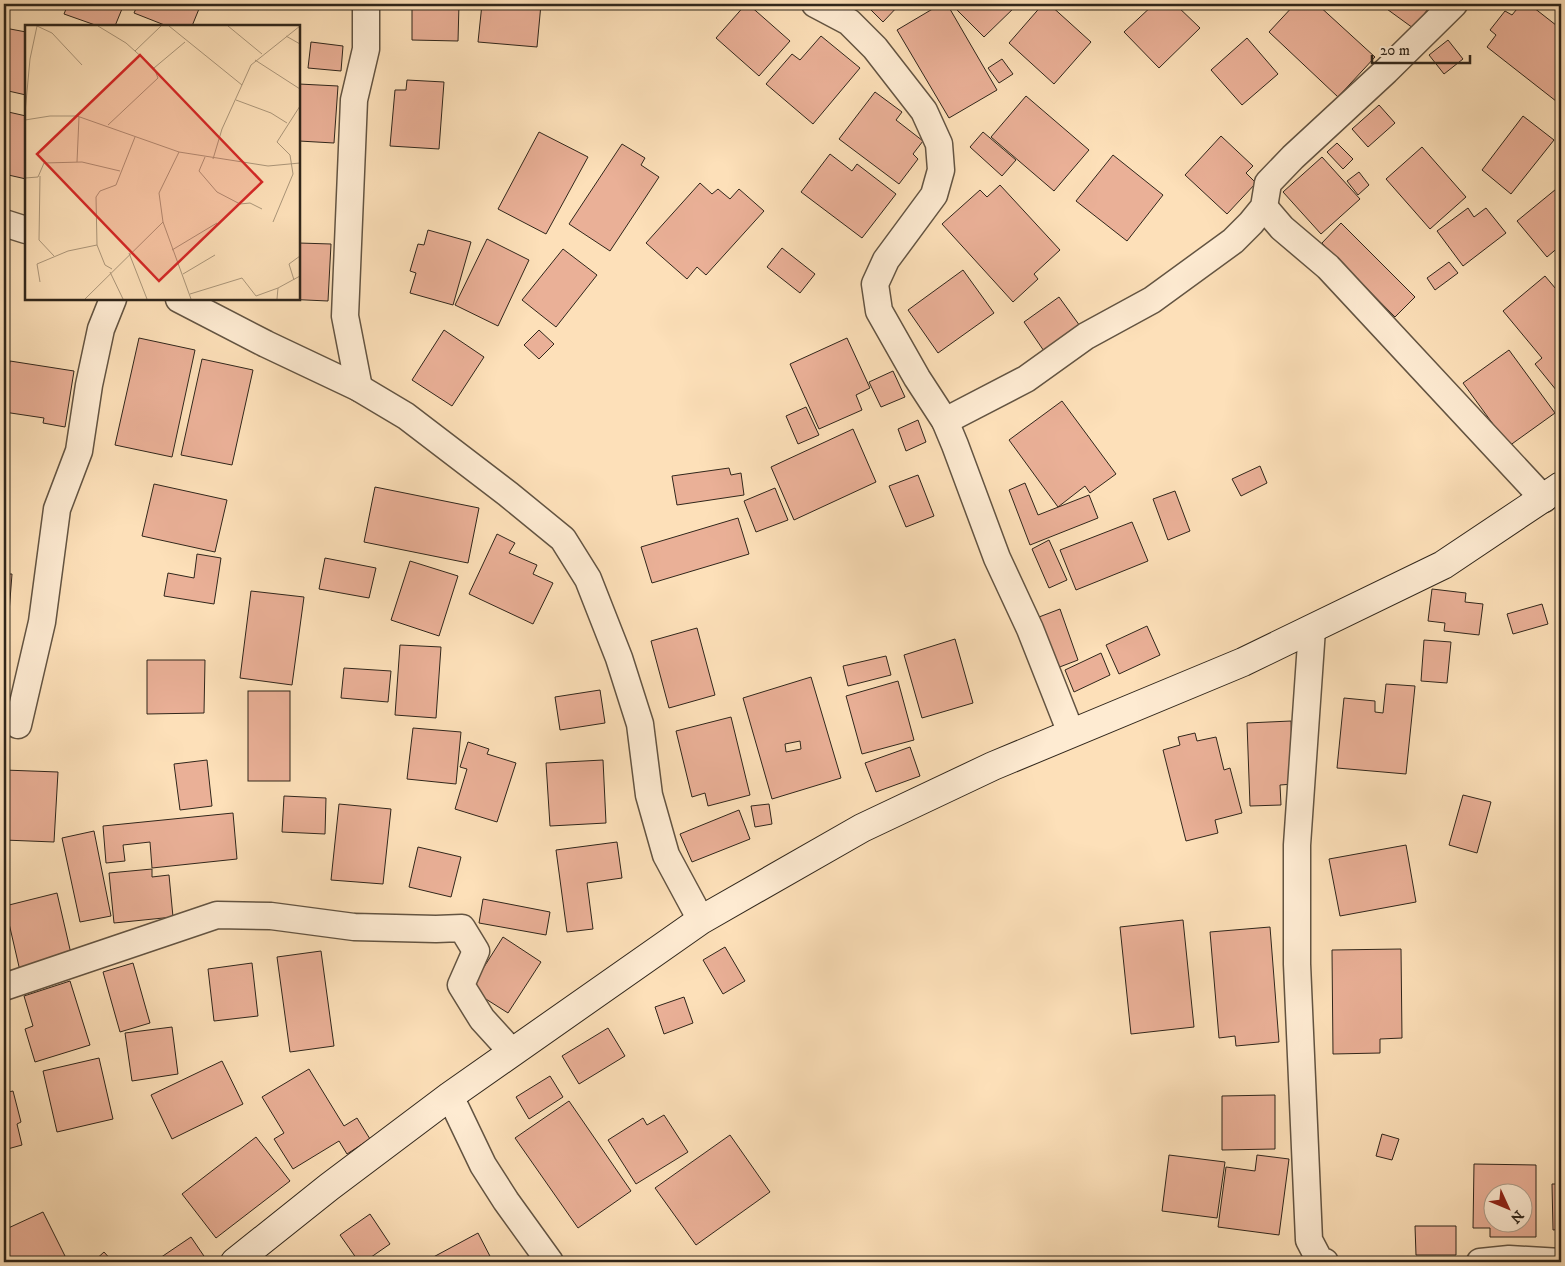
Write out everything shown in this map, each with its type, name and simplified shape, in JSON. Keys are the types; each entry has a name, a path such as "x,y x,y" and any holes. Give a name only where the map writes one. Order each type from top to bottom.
{"street":[{"path":"359,388 345,316 354,100 366,49 366,4"},
{"path":"815,4 849,22 875,48 924,111 940,144 941,170 934,195 886,260 875,284 878,311 945,422 998,558 1030,629 1071,734"},
{"path":"945,422 1026,379 1086,336 1152,300 1233,241 1264,207 1268,183 1454,4"},
{"path":"235,1262 329,1187 450,1096 701,920 862,828 992,766 1243,662 1443,565 1552,493 1328,266 1282,228 1264,207"},
{"path":"4,223 25,230"},
{"path":"18,725 42,622 57,509 79,451 89,385 101,329 113,300"},
{"path":"181,300 266,344 359,388 406,416 508,494 563,539 588,579 619,658 640,724 648,794 666,855 701,920"},
{"path":"1312,628 1297,845 1297,964 1309,1240 1320,1261 1325,1262"},
{"path":"4,987 217,915 271,916 354,927 462,928 476,951 462,985 482,1019 512,1052"},
{"path":"450,1096 483,1165 506,1201 550,1262"},
{"path":"1480,1262 1509,1259 1561,1262"}],"building":[{"path":"68,4 124,4 115,25 95,25 64,14"},
{"path":"138,4 201,4 192,25 164,25 134,13"},
{"path":"412,4 459,4 458,41 412,40"},
{"path":"482,4 541,4 537,47 478,42"},
{"path":"746,4 790,41 759,76 716,38"},
{"path":"865,4 900,4 883,22"},
{"path":"941,4 947,4 997,90 949,118 897,30"},
{"path":"951,4 1018,4 984,37"},
{"path":"1043,4 1049,4 1091,42 1054,84 1009,43"},
{"path":"1154,4 1175,4 1200,28 1159,68 1124,32"},
{"path":"1295,4 1317,4 1375,57 1338,97 1269,32"},
{"path":"1380,4 1432,4 1413,28"},
{"path":"1521,4 1529,4 1561,29 1561,105 1487,47 1496,35 1490,30 1505,11 1512,15"},
{"path":"5,28 25,32 25,95 4,90"},
{"path":"821,36 860,68 813,124 766,84 792,54 800,60"},
{"path":"1247,38 1278,74 1242,105 1211,70"},
{"path":"1448,40 1463,59 1444,74 1429,55"},
{"path":"311,42 343,46 341,71 308,68"},
{"path":"1002,59 1013,74 999,83 988,68"},
{"path":"407,80 444,82 439,149 390,146 395,90 406,90"},
{"path":"300,84 338,86 334,143 300,141"},
{"path":"875,92 902,112 896,120 923,141 913,154 918,159 899,184 839,139"},
{"path":"1026,96 1089,150 1054,191 991,137"},
{"path":"1379,105 1395,123 1368,147 1352,129"},
{"path":"4,111 25,116 25,179 4,174"},
{"path":"1523,116 1554,140 1511,194 1482,170"},
{"path":"539,132 588,157 546,234 498,209"},
{"path":"983,132 1016,160 1002,176 970,147"},
{"path":"1221,136 1253,166 1246,173 1256,183 1227,214 1185,175"},
{"path":"1337,143 1353,159 1343,169 1327,152"},
{"path":"622,144 645,158 641,165 659,177 610,251 569,224"},
{"path":"1422,147 1466,197 1430,229 1386,179"},
{"path":"830,154 852,171 857,164 896,194 862,238 801,192"},
{"path":"1113,155 1163,195 1127,241 1076,201"},
{"path":"1322,157 1360,199 1321,234 1283,192"},
{"path":"1359,172 1369,185 1358,195 1347,181"},
{"path":"700,183 712,194 718,189 730,199 739,189 764,211 706,275 697,267 687,279 646,243"},
{"path":"1000,185 1060,250 1034,274 1038,279 1013,302 942,224 980,190 987,197"},
{"path":"1561,185 1561,245 1547,257 1517,221"},
{"path":"1468,208 1474,217 1486,208 1506,233 1463,266 1437,231"},
{"path":"1341,223 1415,297 1395,317 1322,243"},
{"path":"428,230 471,242 453,305 410,293 416,273 410,271 418,244 424,245"},
{"path":"487,239 529,260 498,326 455,305"},
{"path":"300,243 331,244 328,301 300,300"},
{"path":"782,248 815,274 800,293 767,267"},
{"path":"563,249 597,275 556,327 522,300"},
{"path":"1449,262 1458,273 1435,290 1427,278"},
{"path":"963,270 994,313 938,353 908,310"},
{"path":"1545,276 1561,295 1561,396 1535,364 1542,358 1503,311"},
{"path":"1059,297 1080,326 1044,351 1024,322"},
{"path":"444,330 484,357 452,406 412,380"},
{"path":"539,330 554,344 539,359 524,345"},
{"path":"139,338 195,350 172,457 115,445"},
{"path":"847,338 870,388 856,395 862,410 819,429 790,364"},
{"path":"1509,350 1555,413 1509,446 1463,383"},
{"path":"202,359 253,370 232,465 181,455"},
{"path":"10,361 74,371 65,427 43,423 44,418 4,412"},
{"path":"893,371 905,397 881,407 869,382"},
{"path":"1062,401 1116,474 1090,493 1085,486 1058,507 1009,440"},
{"path":"806,407 819,435 798,444 786,416"},
{"path":"918,420 926,442 906,451 898,429"},
{"path":"853,429 876,482 794,520 771,467"},
{"path":"1260,466 1267,483 1241,496 1232,479"},
{"path":"729,468 731,475 741,473 744,495 677,505 672,476"},
{"path":"918,475 934,516 906,527 889,486"},
{"path":"1025,483 1038,515 1089,495 1098,518 1030,545 1009,490"},
{"path":"154,484 227,500 215,552 142,536"},
{"path":"375,487 479,508 468,563 364,542"},
{"path":"775,488 788,520 756,532 744,501"},
{"path":"1175,491 1190,531 1168,540 1153,499"},
{"path":"738,518 749,554 652,583 641,547"},
{"path":"1132,522 1148,561 1076,590 1060,550"},
{"path":"497,534 515,543 509,553 537,565 533,574 553,583 533,624 469,594"},
{"path":"1049,540 1067,580 1049,588 1032,549"},
{"path":"197,554 221,558 214,604 164,596 168,573 194,578"},
{"path":"325,558 376,568 369,598 319,589"},
{"path":"410,561 458,576 439,636 391,620"},
{"path":"4,574 12,574 9,613 5,613 4,627"},
{"path":"1432,589 1466,593 1465,602 1483,604 1479,635 1444,631 1445,623 1428,621"},
{"path":"251,591 304,597 292,685 240,678"},
{"path":"1542,604 1548,624 1513,634 1507,614"},
{"path":"1060,609 1078,660 1057,668 1039,617"},
{"path":"1147,626 1160,655 1119,674 1106,645"},
{"path":"697,628 715,695 669,708 651,641"},
{"path":"955,639 973,703 922,718 904,655"},
{"path":"1424,640 1451,642 1447,683 1421,681"},
{"path":"400,645 441,647 436,718 395,715"},
{"path":"1101,653 1110,675 1074,692 1065,670"},
{"path":"886,656 891,675 848,686 843,666"},
{"path":"147,660 205,660 204,713 147,714"},
{"path":"344,668 391,671 388,702 341,698"},
{"path":"811,677 841,778 772,799 743,698","holes":["800,741 801,749 786,752 785,744"]},
{"path":"898,681 914,740 862,754 846,696"},
{"path":"1386,684 1415,686 1406,774 1337,768 1344,698 1375,701 1375,712 1383,713"},
{"path":"600,690 605,723 560,730 555,697"},
{"path":"248,691 290,691 290,781 248,781"},
{"path":"731,717 750,795 708,806 705,793 692,797 676,731"},
{"path":"1291,721 1293,784 1280,785 1281,805 1250,806 1247,723"},
{"path":"413,728 461,732 456,784 407,779"},
{"path":"1195,733 1197,741 1216,737 1224,770 1230,768 1242,813 1215,820 1218,833 1186,841 1163,750 1180,745 1178,737"},
{"path":"468,742 489,749 487,754 516,763 497,822 455,809 467,769 460,767"},
{"path":"910,747 920,776 876,792 865,763"},
{"path":"207,760 212,806 180,810 174,764"},
{"path":"603,760 606,823 550,826 546,763"},
{"path":"4,770 58,772 54,842 4,840"},
{"path":"1463,795 1491,802 1477,853 1449,845"},
{"path":"284,796 326,798 325,834 282,832"},
{"path":"339,804 391,809 383,884 331,880"},
{"path":"769,804 772,824 755,827 751,806"},
{"path":"739,810 750,839 692,862 680,834"},
{"path":"233,813 237,859 152,868 150,842 123,845 125,861 106,863 103,826"},
{"path":"94,831 111,916 80,922 62,838"},
{"path":"617,842 622,878 587,883 593,929 567,932 556,850"},
{"path":"1406,845 1416,902 1340,916 1329,859"},
{"path":"418,847 461,857 451,897 409,887"},
{"path":"152,869 152,877 169,875 173,917 114,923 109,873"},
{"path":"57,893 72,958 20,971 5,906"},
{"path":"483,899 550,912 546,935 479,923"},
{"path":"1561,916 1561,965 1557,964"},
{"path":"1183,920 1194,1027 1131,1034 1120,927"},
{"path":"1270,927 1279,1042 1236,1046 1235,1036 1219,1038 1210,932"},
{"path":"503,937 541,962 508,1013 470,989"},
{"path":"725,947 745,981 723,994 703,960"},
{"path":"1401,949 1402,1038 1380,1039 1380,1053 1333,1054 1332,950"},
{"path":"321,951 334,1046 290,1052 277,957"},
{"path":"133,963 150,1023 120,1032 103,972"},
{"path":"252,963 258,1016 214,1021 208,969"},
{"path":"70,981 90,1045 35,1062 25,1029 33,1026 24,996"},
{"path":"684,997 693,1023 664,1034 655,1007"},
{"path":"172,1027 178,1074 132,1081 125,1033"},
{"path":"608,1028 625,1056 579,1084 562,1056"},
{"path":"99,1058 113,1119 57,1132 43,1071"},
{"path":"222,1061 243,1104 172,1139 151,1095"},
{"path":"309,1069 344,1126 357,1118 370,1139 347,1154 339,1141 293,1169 274,1139 284,1133 262,1097"},
{"path":"550,1076 563,1097 529,1119 516,1097"},
{"path":"1560,1088 1561,1144 1557,1144"},
{"path":"13,1091 21,1122 17,1124 22,1145 4,1150 4,1093"},
{"path":"1275,1095 1275,1149 1222,1150 1222,1096"},
{"path":"569,1101 631,1191 578,1228 515,1138"},
{"path":"664,1115 688,1152 636,1184 608,1140 643,1118 647,1125"},
{"path":"1382,1134 1399,1139 1392,1160 1376,1156"},
{"path":"730,1135 770,1192 696,1245 655,1188"},
{"path":"256,1137 290,1181 216,1238 182,1194"},
{"path":"1169,1155 1225,1162 1217,1218 1162,1211"},
{"path":"1257,1155 1289,1159 1279,1235 1218,1227 1226,1167 1255,1171"},
{"path":"1474,1164 1536,1165 1536,1237 1490,1237 1490,1234 1532,1234 1532,1184 1482,1184 1482,1228 1473,1228"},
{"path":"1552,1184 1561,1184 1561,1229 1553,1230"},
{"path":"43,1212 68,1262 4,1262 4,1230"},
{"path":"370,1214 390,1244 364,1262 359,1262 340,1235"},
{"path":"1415,1226 1456,1226 1456,1255 1416,1255"},
{"path":"478,1233 493,1262 426,1261"},
{"path":"191,1237 208,1262 154,1262"},
{"path":"104,1252 113,1262 93,1262"}]}
